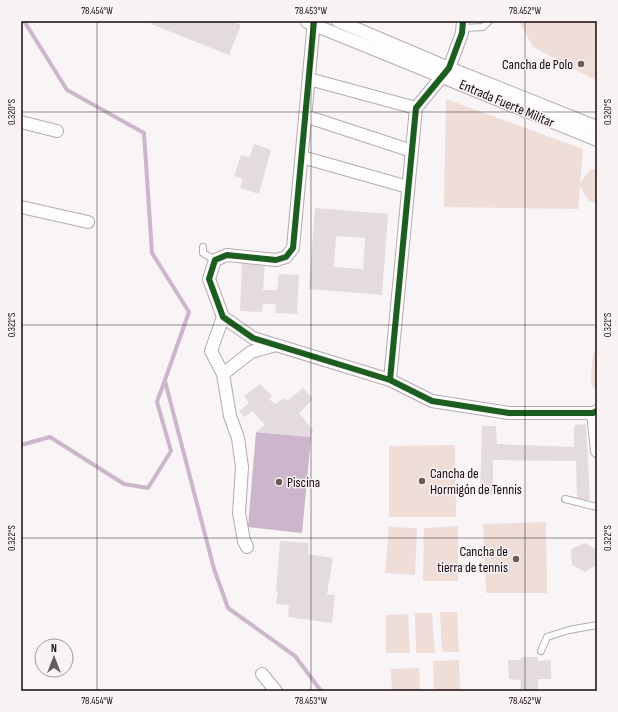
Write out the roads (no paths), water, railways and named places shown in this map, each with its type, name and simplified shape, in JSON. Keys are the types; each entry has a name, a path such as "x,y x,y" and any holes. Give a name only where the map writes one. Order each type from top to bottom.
{"street":[{"name":"Entrada Fuerte Militar","path":"338,21 445,72 597,140"},
{"name":"Entrada Fuerte Militar","path":"311,22 597,127"},
{"path":"311,22 309,79 293,248 286,257 276,260 228,255 215,260 209,278 223,317 252,338 390,380 432,401 509,413 595,412 597,451"},
{"path":"390,380 416,108 445,72 462,33 463,24"},
{"path":"309,79 416,108"},
{"path":"305,116 412,151"},
{"path":"21,122 57,132"},
{"path":"302,157 408,187"},
{"path":"21,207 88,222"},
{"path":"223,317 211,351 223,374 230,416 238,438 242,467 239,513 244,541 247,547"},
{"path":"223,374 251,352 276,345"},
{"path":"262,674 276,691"}],"lane":[{"path":"463,24 483,28 489,21"},
{"path":"203,247 203,253 215,260"},
{"path":"565,499 597,507"},
{"path":"541,651 547,637 569,630 597,625"}],"waterway":[{"path":"24,21 67,90 144,133 152,253 189,312 160,394"},
{"path":"165,381 214,569 228,608 295,656 321,691"},
{"path":"21,445 50,437 124,484 148,488 171,451 157,402 160,393"}],"place":[{"name":"Cancha de Polo","path":"581,64"},
{"name":"Cancha de Hormigón de Tennis","path":"422,481"},
{"name":"Piscina","path":"279,482"},
{"name":"Cancha de tierra de tennis","path":"516,559"}]}
